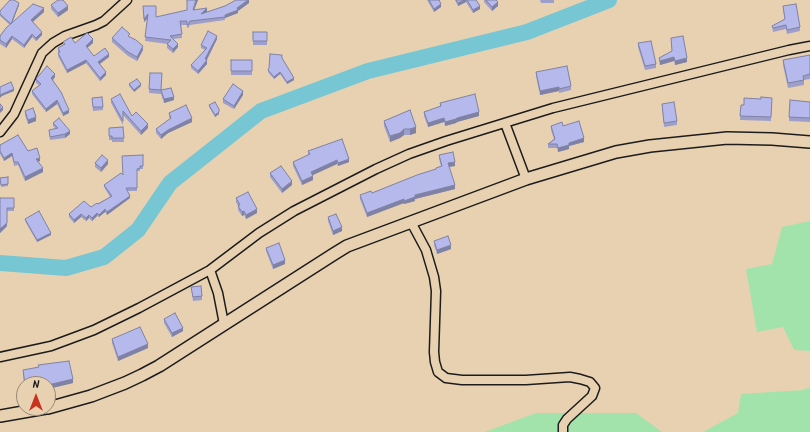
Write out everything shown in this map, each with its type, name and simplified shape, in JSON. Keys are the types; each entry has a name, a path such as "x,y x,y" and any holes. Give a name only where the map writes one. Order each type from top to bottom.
{"street":[{"path":"0,132 14,114 42,53 64,36 96,26 104,21 126,0"},
{"path":"0,357 51,346 94,330 139,308 210,270 259,233 294,210 376,169 431,146 553,108 810,46"},
{"path":"505,123 526,179"},
{"path":"56,406 91,396 125,383 159,366 340,250 365,239 526,179 616,152 650,146 727,138 810,142"},
{"path":"412,222 426,250 434,276 436,291 434,352 438,372 446,378 462,380 526,380 570,377 590,382 594,388 592,396 567,419 563,425 563,432"},
{"path":"210,270 218,293 224,324"},
{"path":"0,416 16,413"}],"green space":[{"path":"810,221 810,351 794,350 783,327 757,332 746,269 772,264 782,227"},
{"path":"810,387 810,432 703,432 738,413 741,394 803,390"},
{"path":"536,413 636,413 662,432 485,432"}],"building":[{"path":"10,0 14,0 19,3 11,24 0,14 0,11"},
{"path":"58,0 63,0 68,6 58,13 51,5"},
{"path":"187,0 196,0 193,10 207,8 201,14 225,6 236,0 248,0 237,8 238,10 225,15 225,17 190,21 188,25 187,21 180,21 182,34 170,36 178,44 173,49 167,44 171,40 145,37 148,14 144,19 143,6 156,6 156,17 187,10"},
{"path":"429,0 439,0 441,4 434,9"},
{"path":"456,0 464,0 458,3"},
{"path":"467,0 476,0 480,6 473,10"},
{"path":"486,0 496,0 498,2 492,7"},
{"path":"33,4 44,8 31,20 42,32 36,38 32,34 24,45 12,36 6,44 0,40 0,36 6,28"},
{"path":"796,4 800,27 787,30 786,25 773,28 772,26 785,19 783,6"},
{"path":"122,27 130,34 128,36 143,46 137,57 128,52 112,38"},
{"path":"208,31 217,36 205,59 207,60 198,71 191,65 207,48 201,45"},
{"path":"253,32 267,32 267,41 253,41"},
{"path":"87,33 93,39 86,46 94,56 105,48 109,54 98,62 106,72 100,78 86,60 67,70 58,53 60,52 58,48 65,44 63,42 71,37 75,43"},
{"path":"683,36 687,58 675,61 674,57 660,61 659,58 672,51 671,38"},
{"path":"651,41 656,64 645,66 638,43"},
{"path":"270,54 282,55 282,58 294,78 287,82 280,72 274,77 268,70"},
{"path":"810,55 810,74 803,76 804,80 788,83 783,60"},
{"path":"231,60 252,60 252,71 231,71"},
{"path":"47,66 55,74 51,78 61,92 69,110 63,113 57,100 46,109 32,91 41,84 36,79"},
{"path":"567,66 571,86 540,91 536,72"},
{"path":"150,73 162,73 161,90 149,89"},
{"path":"137,79 141,84 134,90 129,84"},
{"path":"11,82 14,89 0,95 0,87"},
{"path":"233,84 243,91 234,106 223,99"},
{"path":"171,88 174,97 164,99 161,90"},
{"path":"120,94 132,116 136,112 148,124 141,131 123,111 123,121 111,99"},
{"path":"475,94 479,112 445,122 444,118 428,123 424,112 441,106 440,103"},
{"path":"102,97 103,107 93,107 92,98"},
{"path":"761,97 772,98 771,117 740,116 741,105 744,105 744,98 761,99"},
{"path":"790,100 810,102 810,118 789,117"},
{"path":"215,102 219,112 215,115 209,105"},
{"path":"674,102 677,121 664,123 662,104"},
{"path":"186,105 192,118 161,135 156,129 171,118 169,113"},
{"path":"33,108 36,117 28,120 25,111"},
{"path":"410,110 416,127 404,129 400,133 390,136 384,121"},
{"path":"59,118 70,131 65,134 50,137 49,130 58,128 53,123"},
{"path":"579,121 584,138 558,148 557,144 548,144 555,139 551,126 562,122 563,126"},
{"path":"123,127 124,138 112,138 112,136 109,136 109,128"},
{"path":"18,135 28,151 37,148 40,158 36,159 43,168 25,177 18,162 14,162 12,153 4,158 0,151 0,145"},
{"path":"342,139 349,159 338,163 337,160 311,172 313,176 302,181 293,162 310,154 308,151"},
{"path":"453,152 455,162 448,163 455,185 415,195 415,197 404,201 404,199 367,213 360,195 371,191 372,193 436,169 442,166 439,155"},
{"path":"102,155 108,160 101,168 95,163"},
{"path":"143,155 143,166 140,166 140,168 137,169 137,188 126,188 130,196 107,212 105,209 99,215 97,213 92,218 89,215 86,218 81,214 74,220 69,214 84,201 91,207 112,196 104,185 121,173 123,175 122,156"},
{"path":"281,166 292,181 282,189 270,173"},
{"path":"8,177 8,184 1,185 0,178"},
{"path":"248,192 257,209 246,215 238,206 240,205 236,198"},
{"path":"0,198 14,198 14,208 7,208 7,223 0,229"},
{"path":"39,211 51,233 37,240 25,219"},
{"path":"336,214 342,227 333,231 328,217"},
{"path":"448,236 451,245 437,250 434,241"},
{"path":"279,243 285,260 273,265 266,248"},
{"path":"201,286 202,296 193,297 191,287"},
{"path":"175,313 183,328 172,333 164,319"},
{"path":"140,327 148,344 118,357 112,339"},
{"path":"69,361 73,379 56,383 56,376 24,376 23,370 39,367 38,365"}],"waterway":[{"path":"0,263 66,268 104,257 138,230 170,183 261,111 368,71 527,32 609,0"}]}
